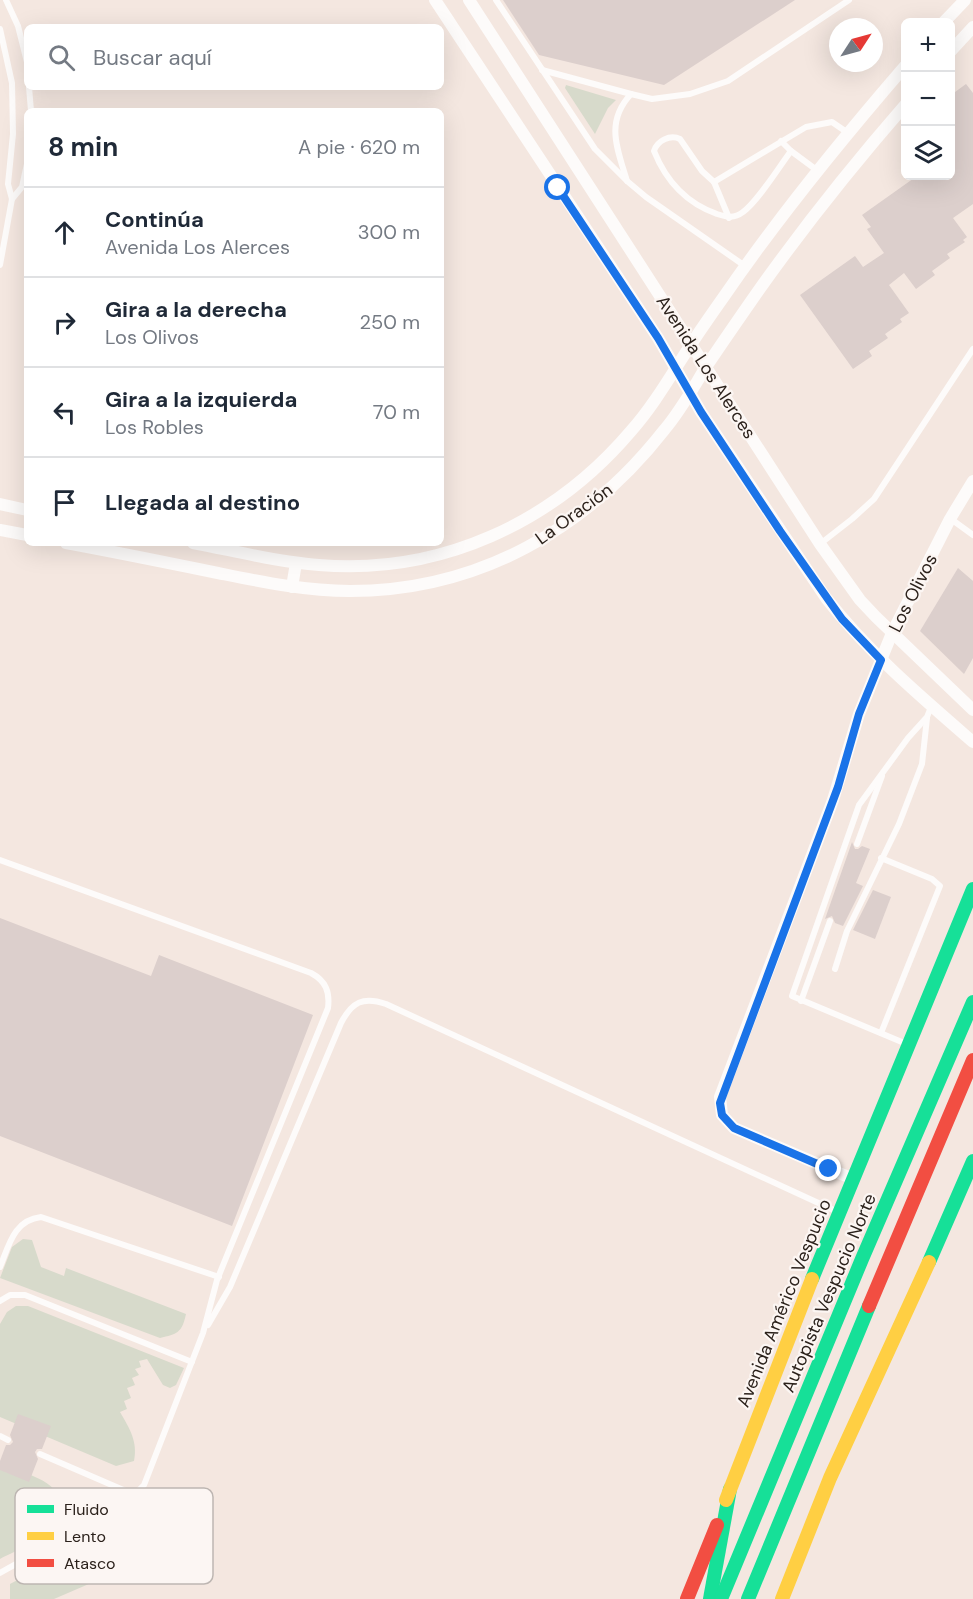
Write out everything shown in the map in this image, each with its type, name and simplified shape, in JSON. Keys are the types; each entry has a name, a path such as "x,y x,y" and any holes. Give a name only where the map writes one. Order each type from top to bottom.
{"main road":[{"name":"Avenida Américo Vespucio","path":"687,1599 839,1213 973,889"},
{"name":"Autopista Vespucio Norte","path":"722,1599 862,1259 973,1002"},
{"path":"748,1599 913,1198 973,1060"},
{"path":"782,1599 830,1478 973,1161"},
{"path":"710,1599 730,1489"},
{"path":"762,1599 776,1532"}],"street":[{"name":"Avenida Los Alerces","path":"435,0 676,367 690,393 773,521 826,598 842,619 929,712 973,742"},
{"name":"Avenida Los Alerces","path":"469,0 820,544 860,600 973,710"},
{"path":"948,18 965,0"},
{"path":"955,47 973,27"},
{"name":"La Oración","path":"209,546 296,562 342,566 410,561 470,546 508,530 549,506 599,466 649,410 746,266 848,133 901,71"},
{"name":"La Oración","path":"81,546 292,587 350,591 403,587 460,576 508,558 556,531 613,487 651,447 754,296 810,221 901,110"},
{"name":"Los Olivos","path":"853,1179 734,1128 722,1115 720,1097 838,787 859,714 892,633 950,519 973,481"},
{"path":"0,504 24,509"},
{"path":"0,530 24,534"},
{"path":"292,587 296,562"}],"lane":[{"path":"6,0 18,26 24,50"},
{"path":"496,0 595,149 646,197 746,266"},
{"path":"542,69 652,99 690,94 728,81 849,0"},
{"path":"0,29 12,83 13,134 8,184 12,199 0,265"},
{"path":"29,90 30,108"},
{"path":"627,181 617,149 616,121 620,106 631,94"},
{"path":"714,182 806,127 832,122 848,133"},
{"path":"729,218 714,182 702,171 680,139 670,138 661,141 655,147 654,151 659,164 681,193 701,208 729,218 744,212 791,151"},
{"path":"781,141 818,171"},
{"path":"12,199 22,187 24,178"},
{"path":"820,544 874,499 973,349"},
{"path":"950,519 973,535"},
{"path":"909,1045 792,996 859,806 929,712"},
{"path":"834,969 847,931 899,824 922,764 929,712"},
{"path":"857,844 886,767"},
{"path":"881,858 932,879 940,889 881,1034"},
{"path":"0,860 311,973 326,986 329,999 328,1008 219,1277 203,1333 141,1488"},
{"path":"801,1001 830,921"},
{"path":"203,1333 230,1287 341,1023 351,1008 363,1000 370,999 386,1004 839,1213"},
{"path":"0,1267 12,1236 20,1225 31,1218 41,1217 219,1277"},
{"path":"0,1301 10,1295 26,1295 192,1362"},
{"path":"0,1436 8,1440"},
{"path":"40,1454 119,1488"},
{"path":"0,1573 15,1565"}],"shaded area":[{"path":"566,85 616,100 608,108 595,134 565,88"},
{"path":"23,1239 32,1240 41,1267 64,1276 66,1268 186,1314 183,1325 175,1334 160,1338 0,1278 12,1247"},
{"path":"16,1306 28,1306 184,1368 176,1385 170,1388 163,1385 147,1359 139,1361 141,1367 135,1369 139,1375 132,1378 135,1385 127,1388 131,1398 124,1401 127,1409 120,1412 134,1442 134,1461 116,1466 0,1417 0,1324 7,1312"},
{"path":"0,1464 38,1478 52,1488 15,1488 15,1552 0,1559"},
{"path":"15,1581 15,1584 89,1584 54,1599 10,1599 10,1584"}],"building":[{"path":"503,0 795,0 664,85 539,55"},
{"path":"966,84 973,93 973,204 953,218 967,237 963,240 965,242 947,254 950,258 932,271 935,275 916,289 904,273 889,285 909,313 900,319 902,322 885,334 888,338 869,351 872,356 853,369 800,295 855,256 863,267 884,253 867,229 871,227 862,215 911,180 955,180 955,92"},
{"path":"958,568 973,581 973,658 964,674 920,631"},
{"path":"852,842 855,849 862,846 870,849 856,883 863,886 843,926 835,923 832,916 825,919"},
{"path":"873,890 891,897 875,939 853,930"},
{"path":"0,918 151,976 159,955 313,1015 232,1226 0,1136"},
{"path":"18,1414 51,1426 42,1449 37,1449 35,1452 38,1459 29,1482 0,1470 0,1461 6,1445 13,1442 10,1435"}],"traffic: fast":[{"path":"812,1279 973,889"},
{"path":"721,1599 862,1259 973,1002"},
{"path":"929,1262 973,1161"},
{"path":"748,1599 869,1306"},
{"path":"710,1599 730,1489"}],"traffic: slow":[{"path":"782,1599 830,1478 929,1262"},
{"path":"726,1500 812,1279"}],"traffic: jam":[{"path":"869,1306 973,1060"},
{"path":"687,1599 717,1525"}],"route":[{"path":"558,188 658,338 701,412 780,531 842,619 881,660 859,714 838,787 720,1097 722,1115 734,1128 829,1169"}]}
